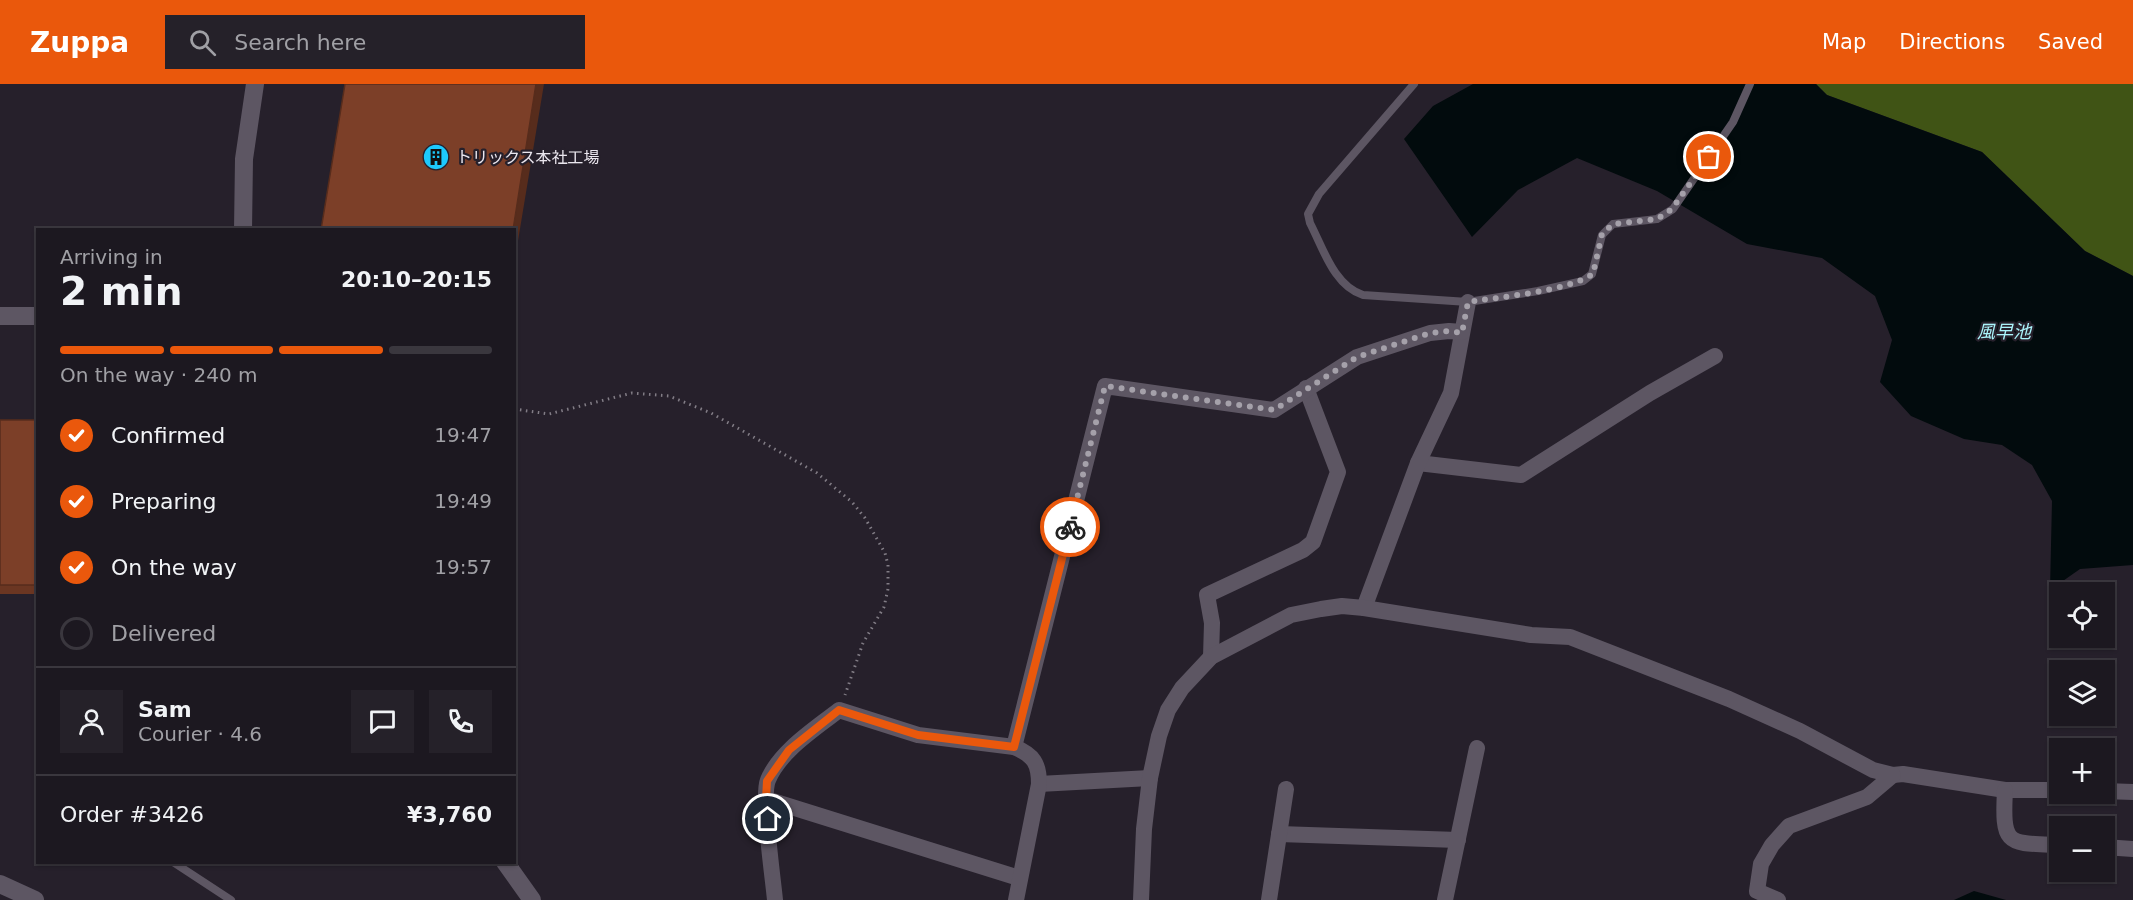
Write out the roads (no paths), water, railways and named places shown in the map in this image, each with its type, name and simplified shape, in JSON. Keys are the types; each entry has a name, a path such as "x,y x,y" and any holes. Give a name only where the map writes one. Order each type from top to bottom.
{"street":[{"path":"243,228 244,159 255,84"},
{"path":"1364,608 1418,463 1451,393 1468,302"},
{"path":"0,316 36,316"},
{"path":"1014,747 1105,386 1274,410 1357,357 1430,333 1449,331 1462,333"},
{"path":"1418,463 1521,476 1650,393 1716,356"},
{"path":"1211,657 1212,622 1207,595 1303,550 1313,542 1333,488 1338,472 1306,388"},
{"path":"1141,900 1144,829 1150,778 1168,710 1182,688 1211,657 1291,615 1342,606 1531,635 1570,637 1728,699 1800,731 1873,770 1893,775 1903,774 2006,790 2049,790"},
{"path":"775,900 766,799 767,781 789,750 839,710 918,735 1014,747 1026,752 1039,769 1039,784 1016,900"},
{"path":"1445,900 1477,748"},
{"path":"1778,900 1757,891 1761,864 1772,845 1789,826 1867,797 1893,775"},
{"path":"1039,784 1150,778"},
{"path":"1269,900 1286,789"},
{"path":"2006,790 2006,826 2009,837 2014,842 2022,844 2049,845"},
{"path":"2115,791 2133,792"},
{"path":"766,799 1019,878"},
{"path":"1279,834 1458,840"},
{"path":"2115,848 2133,849"},
{"path":"506,864 532,900"},
{"path":"0,884 35,900"}],"lane":[{"path":"1414,84 1319,194 1308,214 1310,223 1339,278 1352,292 1363,295 1468,302 1560,286 1583,280 1593,274 1602,234 1613,224 1657,219 1672,209 1733,122 1750,84"},
{"path":"176,864 231,900"}],"water":[{"name":"風早池","path":"1473,84 1816,84 1827,95 1982,152 2085,251 2133,276 2133,565 2080,569 2061,582 2050,582 2052,501 2032,465 2002,445 1964,439 1911,416 1880,382 1892,340 1875,296 1822,258 1747,244 1657,191 1577,158 1518,190 1472,237 1404,139 1433,106"},
{"path":"1974,891 2006,900 1954,900"}],"place":[{"name":"トリックス本社工場","path":"436,157"}]}
